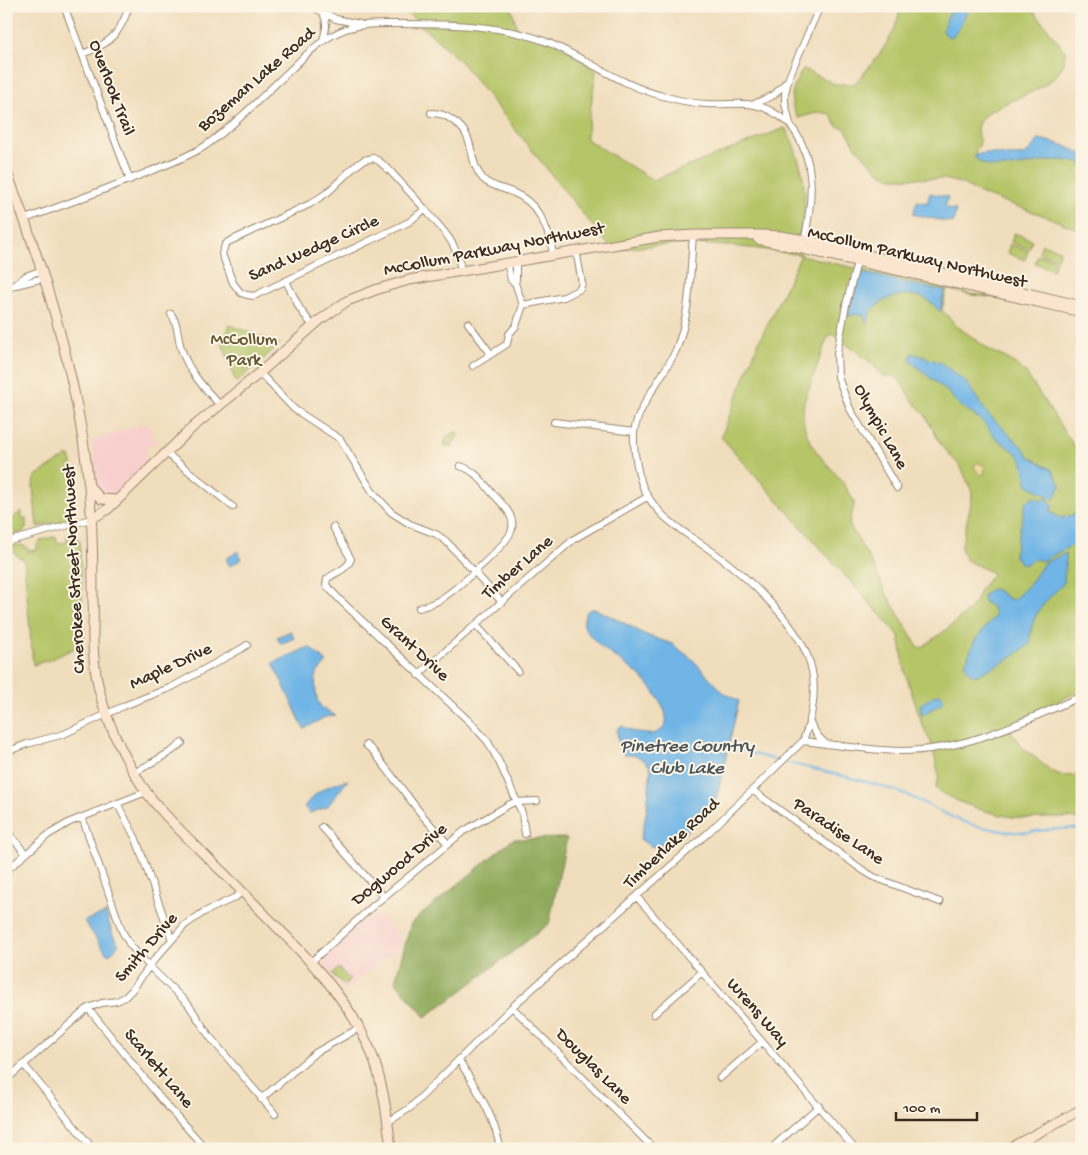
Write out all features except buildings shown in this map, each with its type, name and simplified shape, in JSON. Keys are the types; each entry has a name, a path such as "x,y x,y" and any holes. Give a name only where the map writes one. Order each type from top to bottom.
{"street":[{"name":"Overlook Trail","path":"64,6 130,180"},
{"path":"311,6 336,18 361,25"},
{"path":"754,104 774,95 782,88 789,77 820,6"},
{"path":"82,54 98,48 115,35 122,26 127,12"},
{"path":"323,13 327,22 323,40"},
{"name":"Bozeman Lake Road","path":"25,219 130,180 193,152 224,131 323,40 346,29 361,25 420,24 500,30 541,40 620,81 662,96 707,104 754,104 772,111 791,125 804,150 811,179 811,203 804,245"},
{"path":"789,77 785,93 785,104 791,125"},
{"path":"431,112 450,118 465,130 476,167 482,178 492,185 516,193 533,207 547,228 553,254"},
{"name":"Sand Wedge Circle","path":"425,209 409,222 254,296 241,293 233,284 223,259 222,254 225,246 320,198 364,160 373,158 385,166 425,209 454,245 458,253 461,270"},
{"name":"Cherokee Street Northwest","path":"6,170 43,274 70,372 85,452 92,519 94,645 98,683 114,734 146,792 170,820 311,962 340,997 360,1028 376,1066 382,1088 391,1149"},
{"name":"McCollum Parkway Northwest","path":"92,519 118,500 166,452 220,405 260,373 313,326 342,304 369,292 409,280 640,240 693,234 771,235 857,262 1082,312"},
{"name":"Timberlake Road","path":"388,1122 410,1108 512,1007 709,832 803,741 810,722 814,695 812,672 800,638 792,626 749,580 712,551 675,527 647,497 640,478 635,455 634,432 646,400 676,350 682,330 689,300 693,234"},
{"name":"McCollum Parkway Northwest","path":"804,245 1082,306"},
{"path":"523,305 564,297 580,289 582,283 576,250"},
{"path":"473,366 507,344 510,334 516,326 523,305 515,284 516,279 512,262"},
{"name":"Olympic Lane","path":"857,262 836,353 838,377 850,409 897,488"},
{"path":"8,290 43,274"},
{"path":"286,281 300,309 313,326"},
{"path":"171,314 175,318 182,352 190,368 220,405"},
{"path":"468,323 491,354"},
{"path":"1082,328 1080,340 1082,350"},
{"path":"260,373 294,409 340,439 372,491 384,505 404,521 436,534 446,541 502,602"},
{"path":"554,422 634,432"},
{"path":"166,452 233,507"},
{"path":"419,608 445,597 506,541 512,532 512,522 504,506 473,472 460,466"},
{"path":"89,486 101,500 118,500"},
{"name":"Timber Lane","path":"418,675 574,539 647,497"},
{"path":"6,542 92,519"},
{"name":"Grant Drive","path":"333,527 351,559 345,568 327,579 326,585 338,602 472,724 488,742 499,762 515,802"},
{"path":"476,625 518,671"},
{"name":"Maple Drive","path":"6,752 64,734 107,713 172,688 242,650 247,645"},
{"path":"803,741 872,750 903,751 958,744 1004,730 1082,696"},
{"path":"810,722 817,735 826,744"},
{"path":"134,773 182,743"},
{"path":"366,745 422,815 448,844"},
{"name":"Paradise Lane","path":"752,790 874,877 940,902"},
{"path":"6,871 59,828 146,792"},
{"name":"Dogwood Drive","path":"311,962 348,927 448,844 480,820 515,802 537,801"},
{"path":"515,802 522,814 525,834"},
{"path":"117,803 136,839 172,940"},
{"path":"82,817 122,931 130,945 188,1004 210,1037 275,1114"},
{"path":"322,826 384,897"},
{"path":"6,830 26,853"},
{"name":"Smith Drive","path":"6,1080 88,1008 102,1003 117,1001 125,997 172,940 193,919 236,897 242,891"},
{"name":"Wrens Way","path":"636,897 856,1149"},
{"path":"654,1014 702,972"},
{"name":"Douglas Lane","path":"512,1007 654,1149"},
{"name":"Scarlett Lane","path":"88,1008 161,1099 206,1149"},
{"path":"261,1099 315,1053 360,1028"},
{"path":"720,1078 762,1042"},
{"path":"459,1060 494,1124 500,1149"},
{"path":"24,1065 93,1149"},
{"path":"776,1144 819,1106"},
{"path":"1008,1149 1082,1109"}],"shaded area":[{"path":"146,423 156,443 149,445 145,452 148,462 113,495 102,492 98,488 92,440"},
{"path":"375,910 404,943 345,991 321,961 322,957"}],"green space":[{"path":"400,6 511,6 518,31 556,42 596,71 586,139 653,180 785,128 796,152 803,177 805,198 797,243 801,255 755,248 683,244 636,247 613,251 460,61"},
{"path":"900,6 1030,6 1065,51 1062,66 1053,78 1041,87 985,115 978,125 977,132 980,144 976,154 977,158 1058,158 1082,162 1082,231 984,195 963,184 944,179 892,178 879,172 856,147 845,128 837,126 830,114 820,112 798,118 792,105 792,93 803,69 835,84 854,84 890,38 895,28"},
{"path":"1014,233 1032,240 1029,249 1011,242"},
{"path":"1010,244 1028,251 1025,260 1007,253"},
{"path":"1042,244 1060,250 1057,259 1039,253"},
{"path":"801,255 965,293 996,296 1006,299 972,295 947,289 942,310 957,326 991,351 1008,359 1025,372 1082,458 1082,690 1011,723 1011,731 1021,746 1051,771 1064,776 1082,775 1082,820 1067,818 1020,818 998,814 965,804 935,789 939,776 932,745 922,724 906,676 899,636 721,437 757,346","holes":["833,334 869,361 884,376 892,376 899,379 911,399 925,415 941,445 961,467 972,492 961,549 966,560 993,573 980,590 969,610 921,648 918,647 886,593 874,567 850,526 854,501 842,481 819,455 808,437 804,426 804,402 828,336"]},
{"path":"1038,255 1056,261 1053,270 1035,263"},
{"name":"McCollum Park","path":"230,325 280,344 236,383 222,342"},
{"path":"456,432 460,435 452,447 444,445 447,436"},
{"path":"70,456 72,463 75,511 66,520 37,527 34,479 37,475"},
{"path":"22,511 22,518 26,518 26,529 23,532 8,535 11,521"},
{"path":"72,532 80,542 84,637 80,643 81,645 52,659 33,665 24,560 16,555 11,547 21,545 28,548 28,551 37,550 37,544 40,541 56,537 58,543 67,542 67,535"},
{"path":"567,838 549,924 425,1017 395,981 411,923 513,839"},
{"path":"339,968 350,980 344,985 332,974"}],"sand":[{"path":"977,463 982,464 985,468 984,475 976,470 974,466"}],"water":[{"path":"953,6 972,6 952,37 947,36 943,31"},
{"path":"1040,139 1063,145 1082,154 1082,163 1058,160 1002,167 981,163 974,156 986,153 1010,156 1023,155"},
{"path":"930,193 948,197 945,207 956,210 953,223 913,214 917,201 927,203"},
{"path":"859,272 945,290 940,312 927,299 907,295 893,297 879,304 870,314 867,325 864,316 857,314 848,316"},
{"path":"912,353 941,363 966,382 987,413 1029,456 1052,470 1061,485 1054,499 1028,485 1022,460 1018,454 997,439 982,421 957,403 949,393 910,361"},
{"path":"1034,497 1041,500 1047,498 1053,506 1050,512 1061,518 1076,514 1078,530 1082,535 1082,540 1042,561 1034,559 1027,564 1021,564 1014,555 1026,502"},
{"path":"238,551 242,559 230,566 226,559"},
{"path":"1066,553 1064,583 1044,603 1035,617 1030,644 990,669 975,676 970,673 965,664 975,640 995,616 992,607 984,602 983,596 987,591 995,589 1013,600 1030,584 1044,563"},
{"name":"Pinetree Country Club Lake","path":"596,609 644,634 672,644 691,658 723,692 739,701 715,804 686,832 665,846 650,846 640,839 646,813 651,769 640,758 624,755 619,747 617,731 622,726 643,734 655,733 664,727 666,715 659,699 643,679 597,643 586,630 585,616 586,612"},
{"path":"291,631 294,638 281,644 277,637"},
{"path":"309,647 327,662 317,673 315,679 318,702 322,708 336,716 325,717 304,729 273,663"},
{"path":"941,693 944,700 922,716 920,705"},
{"path":"348,780 327,807 310,813 304,807 308,801 323,789"},
{"path":"106,913 113,935 119,945 111,953 107,954 84,921"}],"waterway":[{"path":"729,747 779,761"},
{"path":"784,762 887,788 912,797 954,818 976,826 1018,832 1082,829"}]}
